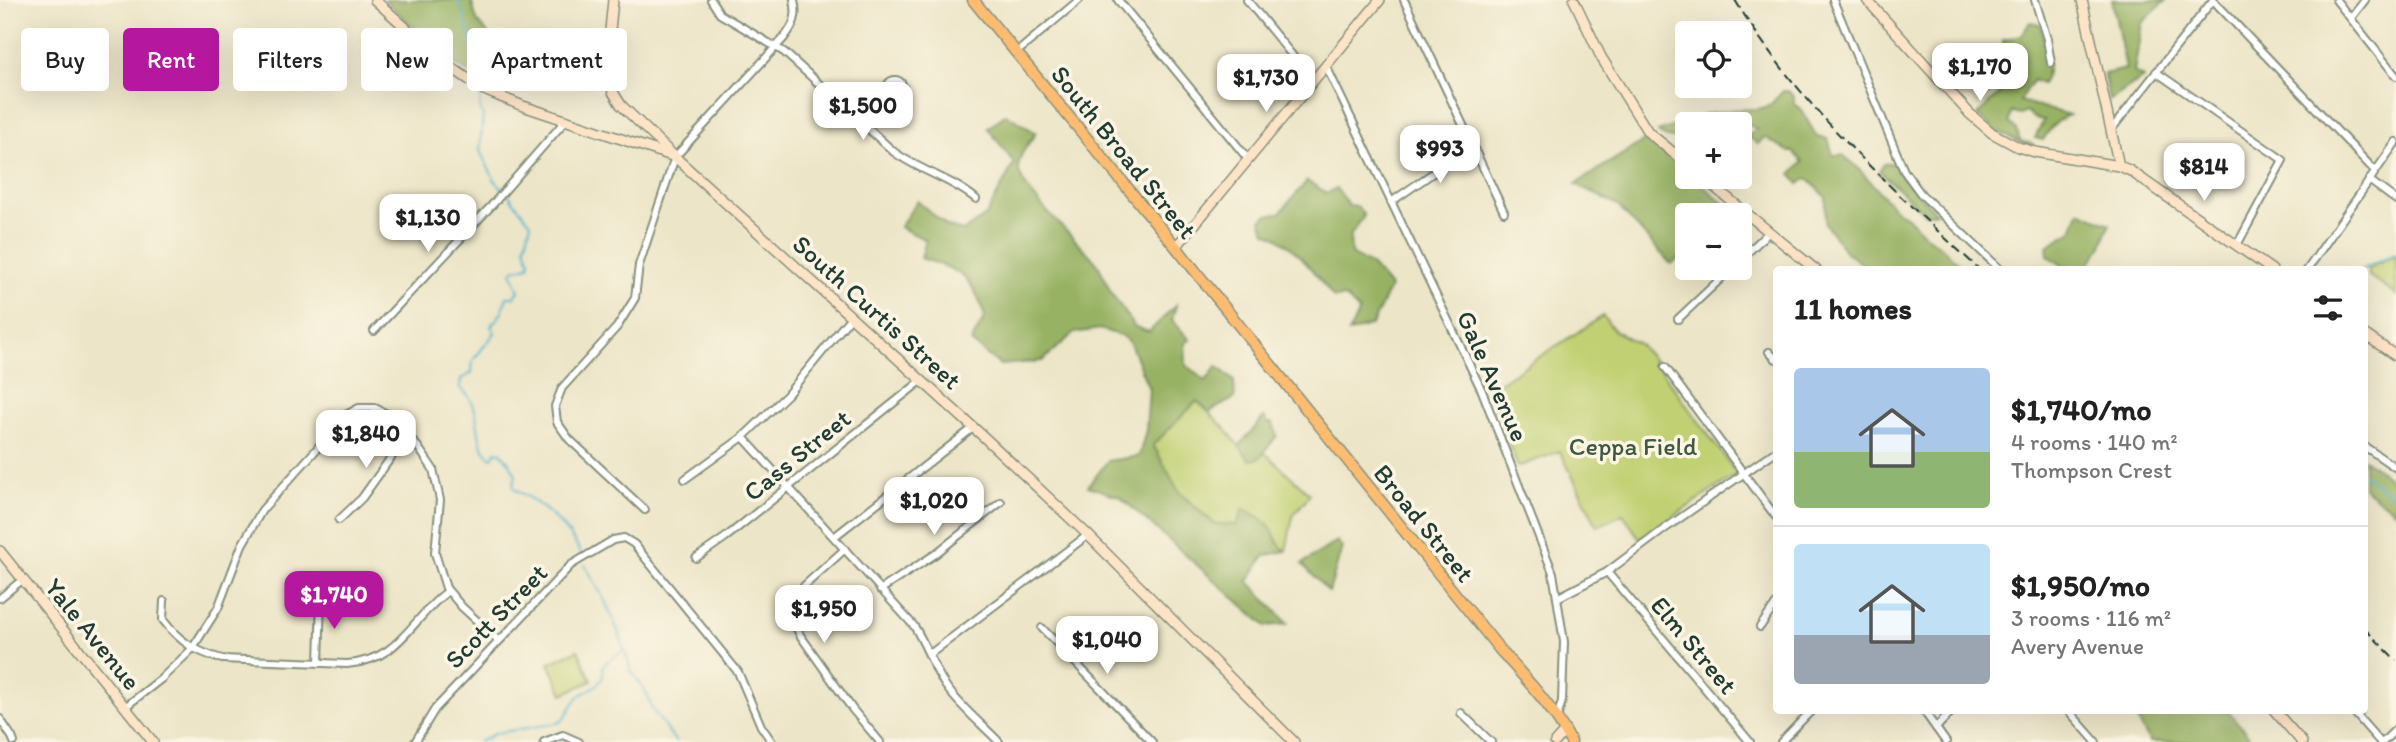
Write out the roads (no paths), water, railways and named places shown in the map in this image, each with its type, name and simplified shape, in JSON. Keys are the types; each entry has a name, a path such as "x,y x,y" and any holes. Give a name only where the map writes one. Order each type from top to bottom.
{"main road":[{"name":"South Broad Street","path":"972,0 1176,247 1242,332"},
{"name":"Broad Street","path":"1242,332 1501,651 1538,692 1571,742"}],"street":[{"name":"South Curtis Street","path":"374,0 445,64 497,96 676,157 1088,535 1294,742"},
{"path":"613,0 606,70 608,81 621,104 676,157"},
{"path":"711,0 720,14 784,52 911,165 964,189 976,199"},
{"path":"645,510 569,439 557,422 555,406 562,388 617,327 635,298 639,265 676,157 794,25 797,10 794,0"},
{"path":"1016,53 1079,0"},
{"path":"1118,0 1248,159"},
{"path":"1247,0 1313,80"},
{"path":"1404,0 1504,212"},
{"path":"1574,0 1601,57 1648,132 1675,154"},
{"path":"1833,0 1904,171 1921,194 1997,266"},
{"path":"1867,0 1970,114 1992,133 2018,147 2035,152 2119,166 2137,175 2267,266"},
{"path":"2035,0 2051,63"},
{"path":"2082,0 2119,166"},
{"path":"2111,130 2213,0 2375,171"},
{"path":"2336,0 2396,76"},
{"path":"2351,18 2365,0"},
{"path":"1176,247 1379,1"},
{"name":"Gale Avenue","path":"1326,66 1482,391 1546,555 1559,597 1565,660 1562,701 1557,718"},
{"path":"2156,72 2283,160 2237,244"},
{"path":"862,123 889,94"},
{"path":"374,331 508,188 565,121"},
{"path":"2310,266 2396,142"},
{"path":"1391,202 1472,146"},
{"path":"2369,180 2396,200"},
{"path":"1717,189 1811,266"},
{"path":"1752,248 1769,232"},
{"path":"1678,318 1719,280"},
{"path":"685,479 743,437 787,395 850,318"},
{"path":"2368,337 2396,356"},
{"path":"1769,352 1773,356"},
{"path":"1665,367 1773,513"},
{"name":"Cass Street","path":"696,558 920,381"},
{"path":"125,707 162,679 192,649 218,608 251,527 272,497 342,417 359,408 375,408 391,416 433,469 440,500 435,553 448,591 498,640"},
{"path":"834,537 973,428"},
{"path":"339,520 362,498 392,456 410,437"},
{"path":"743,437 914,626 953,697 999,742"},
{"path":"2368,449 2396,468"},
{"path":"1559,597 1607,572 1773,454"},
{"path":"880,590 934,555 1001,502"},
{"path":"930,654 1088,535"},
{"name":"Scott Street","path":"415,742 435,709 571,565 613,540 624,538 634,544 738,672 761,726 772,742"},
{"path":"845,549 804,586 795,599 792,618 800,635 853,710 880,742"},
{"name":"Yale Avenue","path":"0,551 153,742"},
{"name":"Elm Street","path":"1607,572 1751,742"},
{"path":"0,598 22,580"},
{"path":"164,601 163,620 175,635 192,649 222,659 365,663 385,654 448,591"},
{"path":"319,663 321,597"},
{"path":"1760,627 1773,608"},
{"path":"1042,628 1152,742"},
{"path":"1461,713 1491,742"},
{"path":"1781,742 1808,714"},
{"path":"1926,714 1946,742"},
{"path":"1936,728 1949,714"},
{"path":"2071,714 2095,742"},
{"path":"2278,714 2302,742"},
{"path":"2356,714 2382,742 2396,729"},
{"path":"0,719 13,742"},
{"path":"1555,742 1565,731"},
{"path":"544,742 563,735 579,742"}],"waterway":[{"path":"457,0 467,28"},
{"path":"480,98 483,115 480,151 494,179 503,189"},
{"path":"507,193 531,223 525,247 529,266 515,269 512,273 519,291 514,297 507,297 501,314 491,326 495,333 473,360 472,373 461,379 460,388 473,405 485,451 492,458 496,451 501,453 516,475 513,486 516,490 553,516 581,553"},
{"path":"2368,266 2396,253"},
{"path":"2368,478 2396,498"},
{"path":"585,565 605,601 631,670 647,694 652,709 676,742"},
{"path":"479,742 496,733 563,720 578,697 598,684 603,677 603,666 623,651"}],"railway":[{"path":"1735,0 1760,39 1817,110 1880,176 1976,266"},
{"path":"2368,632 2396,660"}],"park label":[{"name":"Ceppa Field","path":"1633,446"}]}
